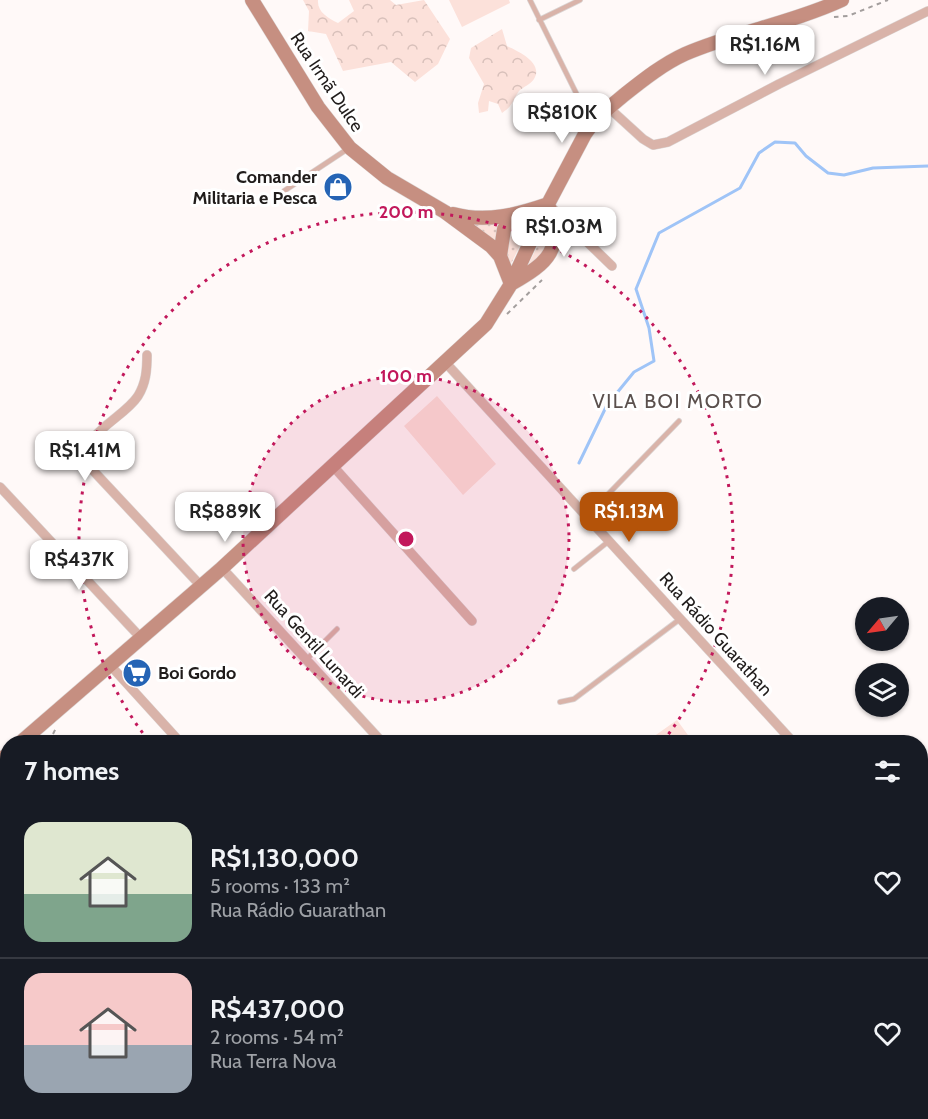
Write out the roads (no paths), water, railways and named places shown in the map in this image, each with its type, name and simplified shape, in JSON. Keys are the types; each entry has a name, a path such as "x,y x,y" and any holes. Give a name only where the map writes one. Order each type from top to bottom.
{"street":[{"name":"Rua Irmã Dulce","path":"252,0 318,107 350,148 387,178 445,212 491,246 500,256 511,284"},
{"path":"29,735 222,568 486,324 511,284 548,204 591,124 646,77 684,55 726,39 816,12 842,0"},
{"path":"609,108 643,139 653,145 668,142 779,84 928,11"},
{"name":"Rua Irmã Dulce","path":"445,212 466,217 514,216 548,204"},
{"path":"548,204 612,266"},
{"path":"511,284 535,270 549,255 556,233 548,204"},
{"path":"500,256 504,230 514,216"},
{"path":"147,355 144,384 137,398 88,443 86,463 201,586"},
{"name":"Rua Rádio Guarathan","path":"445,362 787,735"},
{"path":"332,465 472,621"},
{"path":"0,487 141,638"},
{"name":"Rua Gentil Lunardi","path":"222,568 376,735"},
{"path":"110,665 174,735"}],"lane":[{"path":"540,0 531,2 591,124"},
{"path":"539,20 580,0"},
{"path":"284,191 350,148"},
{"path":"586,516 679,421"},
{"path":"574,569 609,542"},
{"path":"560,702 574,699 680,619"},
{"path":"306,660 337,629"}],"waterway":[{"path":"579,463 607,405 634,372 654,361 649,328 636,289 659,233 740,188 759,153 775,142 795,143 806,156 828,173 844,175 873,168 928,166"}],"place":[{"name":"Comander Militaria e Pesca","path":"338,187"},
{"name":"Boi Gordo","path":"137,673"}],"district":[{"name":"VILA BOI MORTO","path":"678,401"}]}
